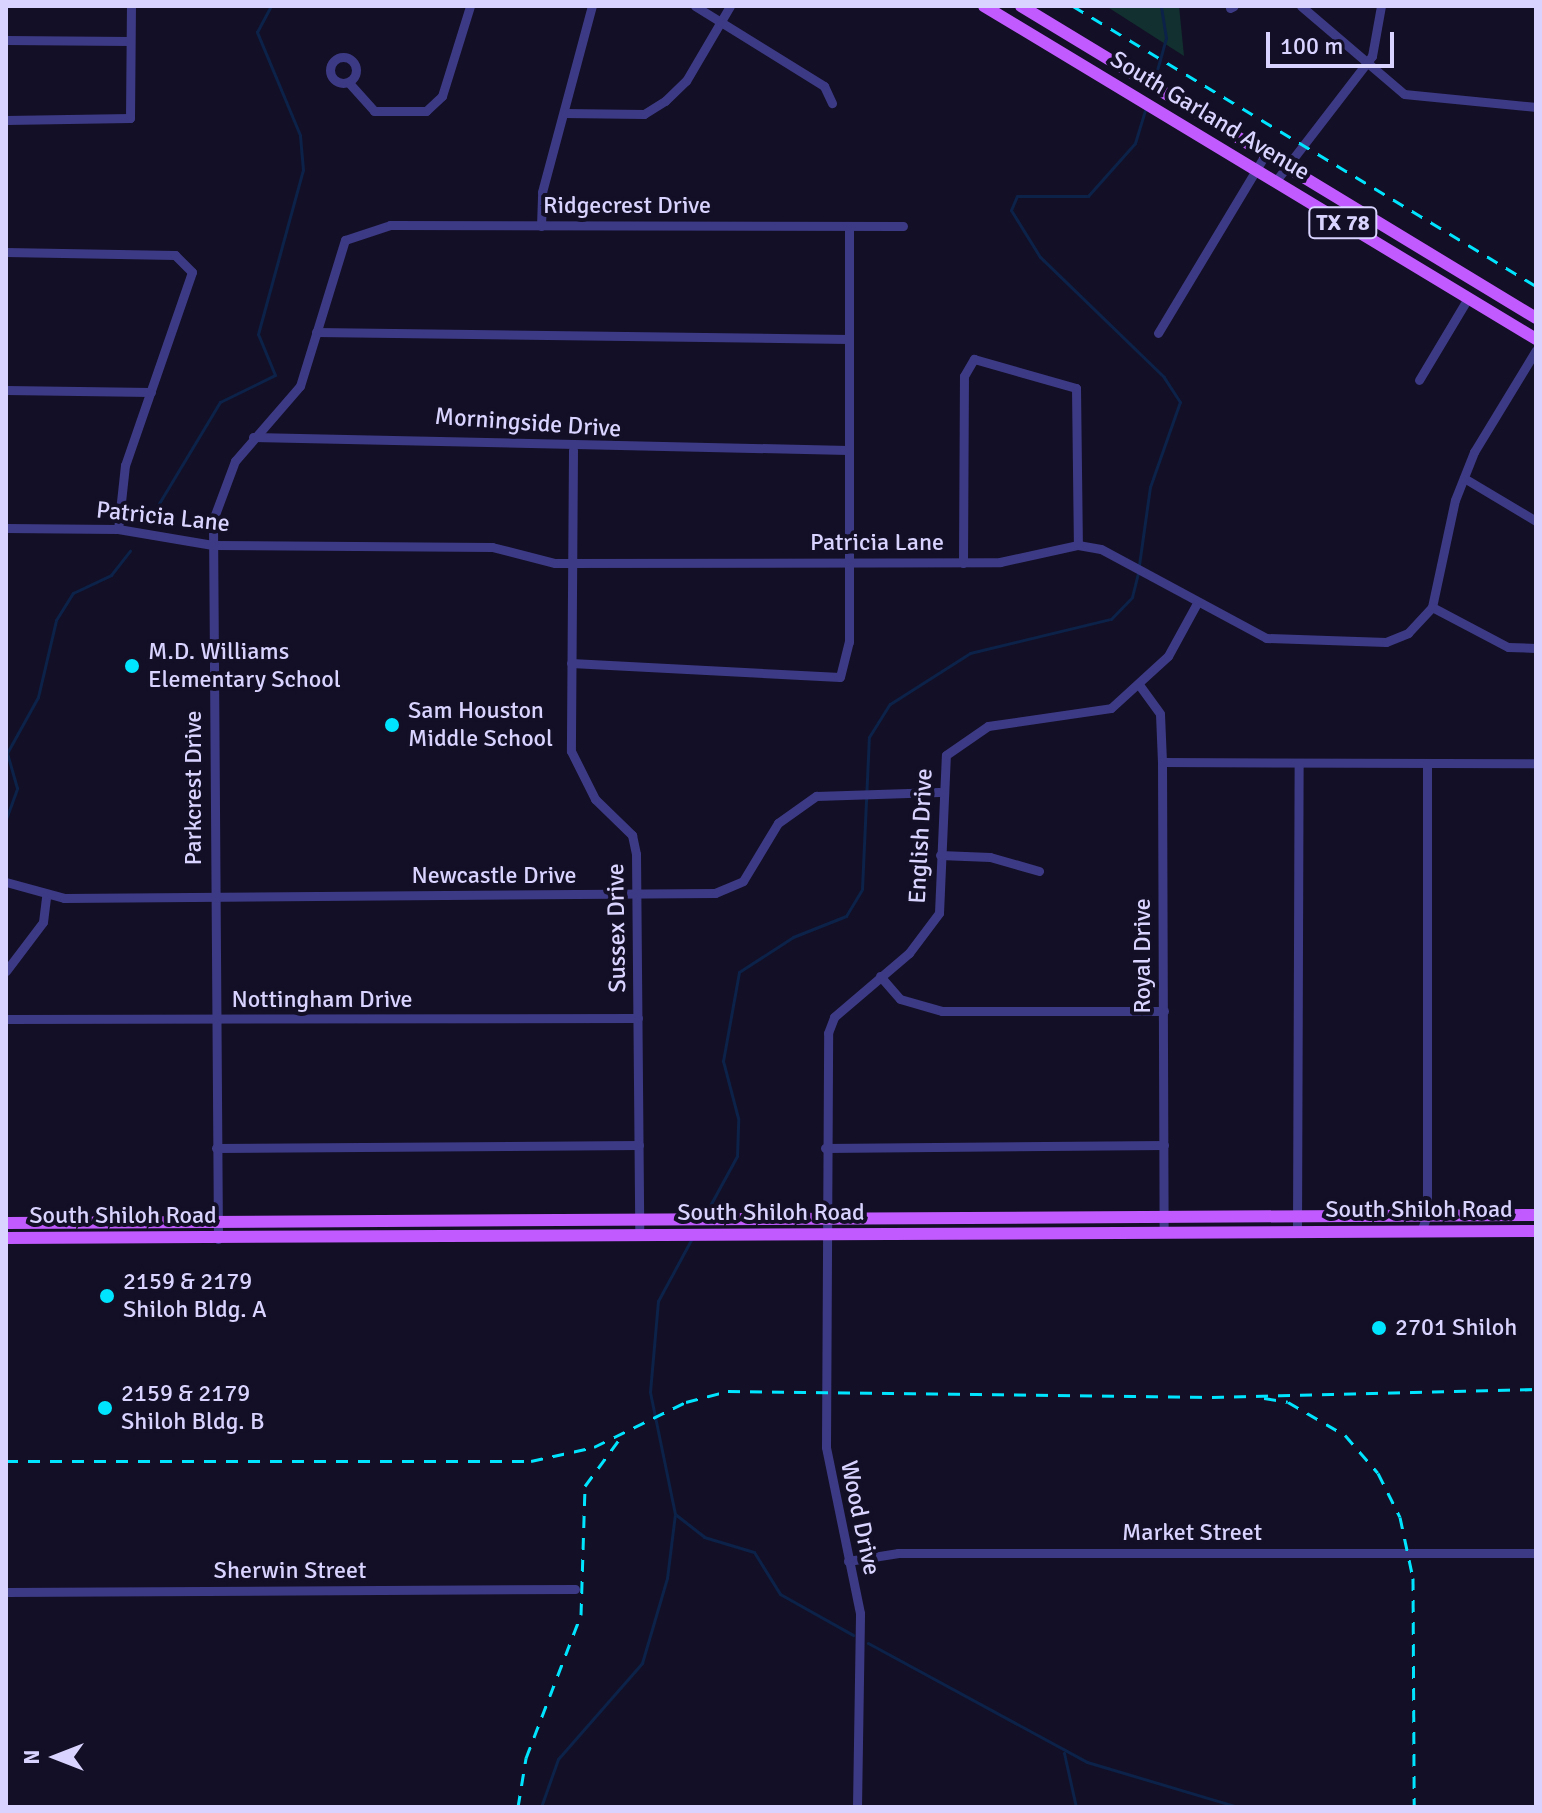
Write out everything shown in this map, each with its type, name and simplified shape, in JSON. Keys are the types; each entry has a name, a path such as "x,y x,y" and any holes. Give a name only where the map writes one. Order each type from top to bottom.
{"main road":[{"name":"South Garland Avenue","path":"984,6 1536,339"},
{"name":"South Garland Avenue","path":"1021,6 1536,318"},
{"name":"South Shiloh Road","path":"6,1223 825,1216 1536,1215"},
{"name":"South Shiloh Road","path":"6,1238 1536,1231"}],"street":[{"path":"6,120 130,118 131,6"},
{"path":"350,84 374,111 426,111 442,96 470,6"},
{"path":"541,226 542,192 592,6"},
{"path":"695,6 824,86 832,103"},
{"path":"564,113 644,114 686,81 730,6"},
{"path":"1301,6 1365,67 1416,97 1536,107"},
{"path":"1275,182 1378,46 1381,6"},
{"path":"6,40 130,41"},
{"path":"1158,333 1265,155"},
{"name":"Ridgecrest Drive","path":"352,234 390,225 903,226"},
{"path":"571,663 832,679 847,660 849,226"},
{"name":"Parkcrest Drive","path":"218,1239 213,545 222,483 253,437 300,386 337,255 352,234"},
{"path":"6,252 166,254 188,264 191,288 116,495 118,529"},
{"path":"1419,380 1468,298"},
{"path":"316,332 849,339"},
{"path":"1536,350 1483,432 1464,478 1432,607 1508,647 1536,648"},
{"path":"963,563 964,376 974,359 985,358 1076,388 1078,545"},
{"path":"6,390 151,392"},
{"name":"Morningside Drive","path":"253,437 436,436 573,450 848,450"},
{"name":"Sussex Drive","path":"573,450 571,751 595,799 632,835 637,895 639,1235"},
{"path":"1464,478 1536,521"},
{"name":"Patricia Lane","path":"6,528 118,529 213,545 492,547 572,564 963,563 1078,545 1101,549 1140,573 1266,638 1386,642 1414,628 1432,607"},
{"name":"English Drive","path":"825,1236 828,1033 834,1017 909,953 939,913 939,792 946,755 988,726 1111,708 1140,686 1168,656 1197,603"},
{"name":"Royal Drive","path":"1140,686 1160,714 1164,1232"},
{"path":"1162,762 1536,763"},
{"path":"1297,1232 1299,763"},
{"path":"1421,1232 1427,1215 1427,763"},
{"name":"Newcastle Drive","path":"6,882 46,897 637,895 728,890 756,866 792,807 816,796 864,792 939,792"},
{"path":"940,855 990,857 1039,871"},
{"path":"6,971 43,922 46,897"},
{"path":"880,976 900,999 942,1011 1164,1011"},
{"name":"Nottingham Drive","path":"6,1019 638,1018"},
{"path":"216,1148 639,1145"},
{"path":"825,1148 1164,1145"},
{"name":"Wood Drive","path":"825,1236 826,1447 861,1633 857,1807"},
{"name":"Market Street","path":"848,1561 898,1553 1536,1553"},
{"name":"Sherwin Street","path":"6,1592 575,1589"}],"green space":[{"path":"1106,6 1179,6 1184,56"}],"waterway":[{"path":"149,520 220,402 275,375 258,334 303,170 300,135 257,32 271,6"},
{"path":"1154,81 1166,38 1161,6"},
{"path":"1139,565 1150,487 1180,402 1164,377 1040,257 1011,210 1017,196 1088,196 1135,143 1146,107"},
{"path":"6,819 17,788 7,753 38,697 56,620 73,593 111,575 130,551"},
{"path":"707,1211 737,1156 738,1118 723,1061 739,972 793,937 846,916 862,889 869,737 890,704 970,653 1111,619 1132,597 1138,573"},
{"path":"541,1807 558,1759 642,1663 667,1578 675,1514 650,1392 658,1301 691,1240"},
{"path":"675,1514 704,1537 754,1552 780,1594 853,1635"},
{"path":"868,1643 1087,1762 1238,1807"},
{"path":"1064,1753 1076,1807"}],"railway":[{"path":"1073,6 1536,286"},
{"path":"6,1461 531,1461 594,1447 686,1402 728,1391 1212,1397 1536,1389"},
{"path":"1264,1398 1288,1402 1345,1435 1378,1473 1400,1517 1413,1578 1414,1807"},
{"path":"518,1807 526,1758 581,1615 585,1486 618,1441"}],"place":[{"name":"M.D. Williams Elementary School","path":"132,666"},
{"name":"Sam Houston Middle School","path":"392,725"},
{"name":"2159 & 2179 Shiloh Bldg. A","path":"107,1296"},
{"name":"2701 Shiloh","path":"1379,1328"},
{"name":"2159 & 2179 Shiloh Bldg. B","path":"105,1408"}]}
